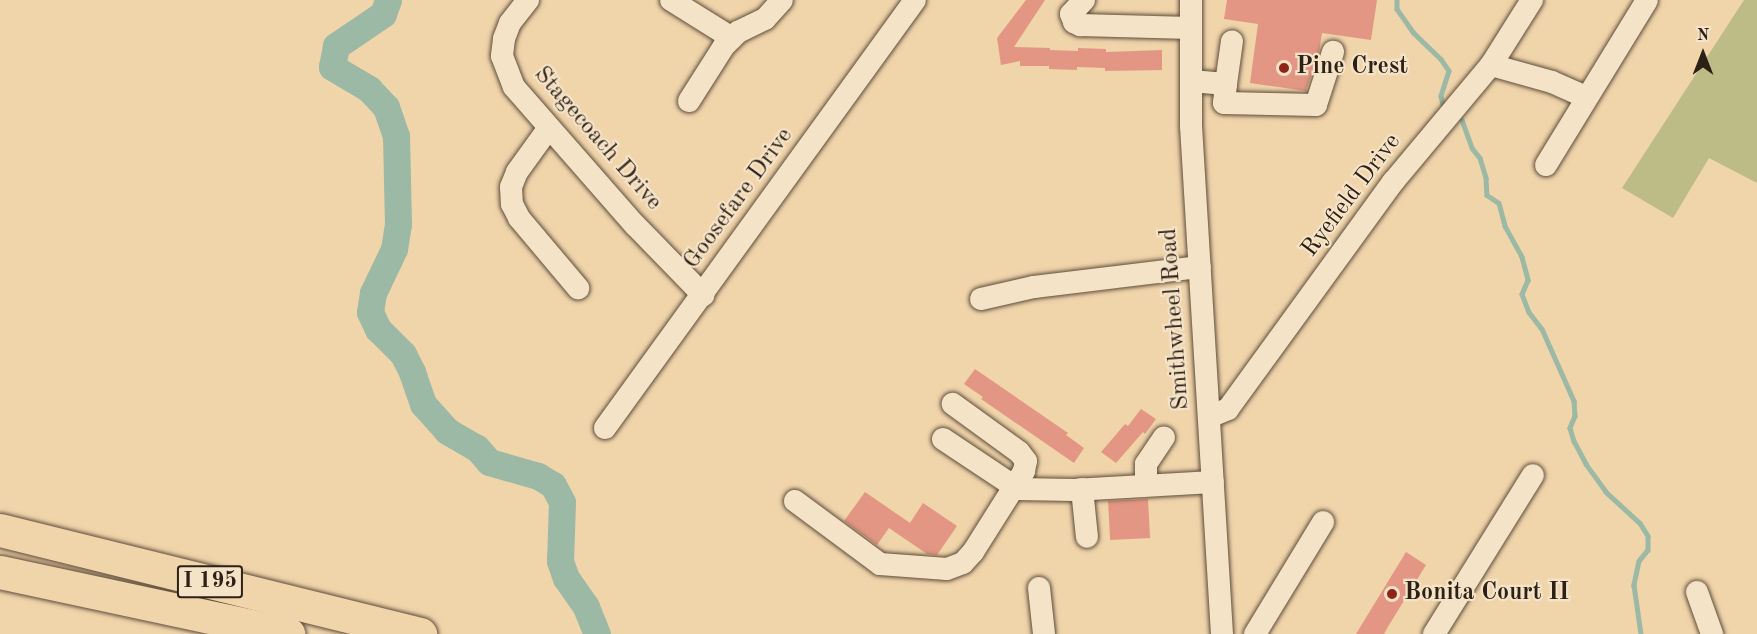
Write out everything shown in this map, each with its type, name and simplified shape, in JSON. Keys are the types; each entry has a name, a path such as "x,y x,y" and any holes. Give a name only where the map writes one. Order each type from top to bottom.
{"highway":[{"name":"I 195","path":"0,530 420,634"},
{"name":"I 195","path":"0,572 288,634"}],"street":[{"path":"671,0 732,38"},
{"path":"689,100 715,57 732,38 765,19 782,0"},
{"name":"Goosefare Drive","path":"605,428 915,0"},
{"path":"1084,0 1071,14 1074,22 1080,25 1191,28"},
{"name":"Smithwheel Road","path":"1191,0 1191,81 1200,267 1222,634"},
{"name":"Ryefield Drive","path":"1209,417 1228,409 1393,182 1491,65 1532,0"},
{"path":"1546,165 1647,0"},
{"name":"Stagecoach Drive","path":"527,1 510,23 504,39 502,56 514,87 548,129 703,295"},
{"path":"1232,41 1224,103 1316,105 1333,52"},
{"path":"1491,65 1552,82 1586,97"},
{"path":"1191,81 1226,84"},
{"path":"548,129 517,172 512,187 512,204 519,218 578,288"},
{"path":"981,299 1034,287 1200,267"},
{"path":"795,501 880,564 947,569 969,559 1026,465 1024,456 953,404"},
{"path":"1146,485 1146,464 1164,437"},
{"path":"943,439 1013,488 1035,491 1213,482"},
{"path":"1434,634 1533,475"},
{"path":"1082,489 1087,537"},
{"path":"1255,634 1323,522"},
{"path":"1039,588 1044,634"},
{"path":"1697,592 1712,634"}],"shaded area":[{"path":"1744,0 1757,0 1757,183 1709,158 1673,218 1622,188"}],"building":[{"path":"1026,0 1045,0 1014,47 1078,51 1078,48 1106,49 1106,52 1162,50 1162,70 1105,71 1105,68 1077,67 1077,70 1049,69 1049,66 1020,66 1020,61 1001,65 997,38"},
{"path":"1227,0 1377,0 1371,40 1322,33 1319,52 1306,91 1250,83 1258,24 1224,19"},
{"path":"975,369 1068,433 1066,435 1084,448 1074,463 981,399 983,397 964,384"},
{"path":"1141,409 1156,419 1145,434 1143,432 1116,463 1101,452 1125,424 1128,426"},
{"path":"865,492 910,523 923,503 957,526 937,555 927,554 889,528 877,545 844,521"},
{"path":"1148,499 1150,538 1110,540 1108,501"},
{"name":"Bonita Court II","path":"1406,552 1426,565 1384,634 1356,634"}],"waterway":[{"path":"388,0 383,14 336,46 332,67 369,89 386,107 396,136 398,224 394,249 373,293 370,312 378,329 403,354 423,404 447,431 477,448 489,462 538,476 553,485 562,502 560,561 566,578 586,607 597,634"},
{"path":"1397,0 1397,9 1414,33 1441,59 1449,71 1441,96 1443,105"},
{"path":"1462,120 1472,148 1480,158 1486,178 1487,195 1499,203 1505,226 1522,257 1528,280 1522,294 1529,312 1542,329 1574,401 1575,416 1570,428 1574,441 1586,464 1606,492 1640,523 1648,536 1648,550 1639,561 1634,585 1641,634"}],"place":[{"name":"Pine Crest","path":"1284,68"},
{"name":"Bonita Court II","path":"1392,594"}]}
